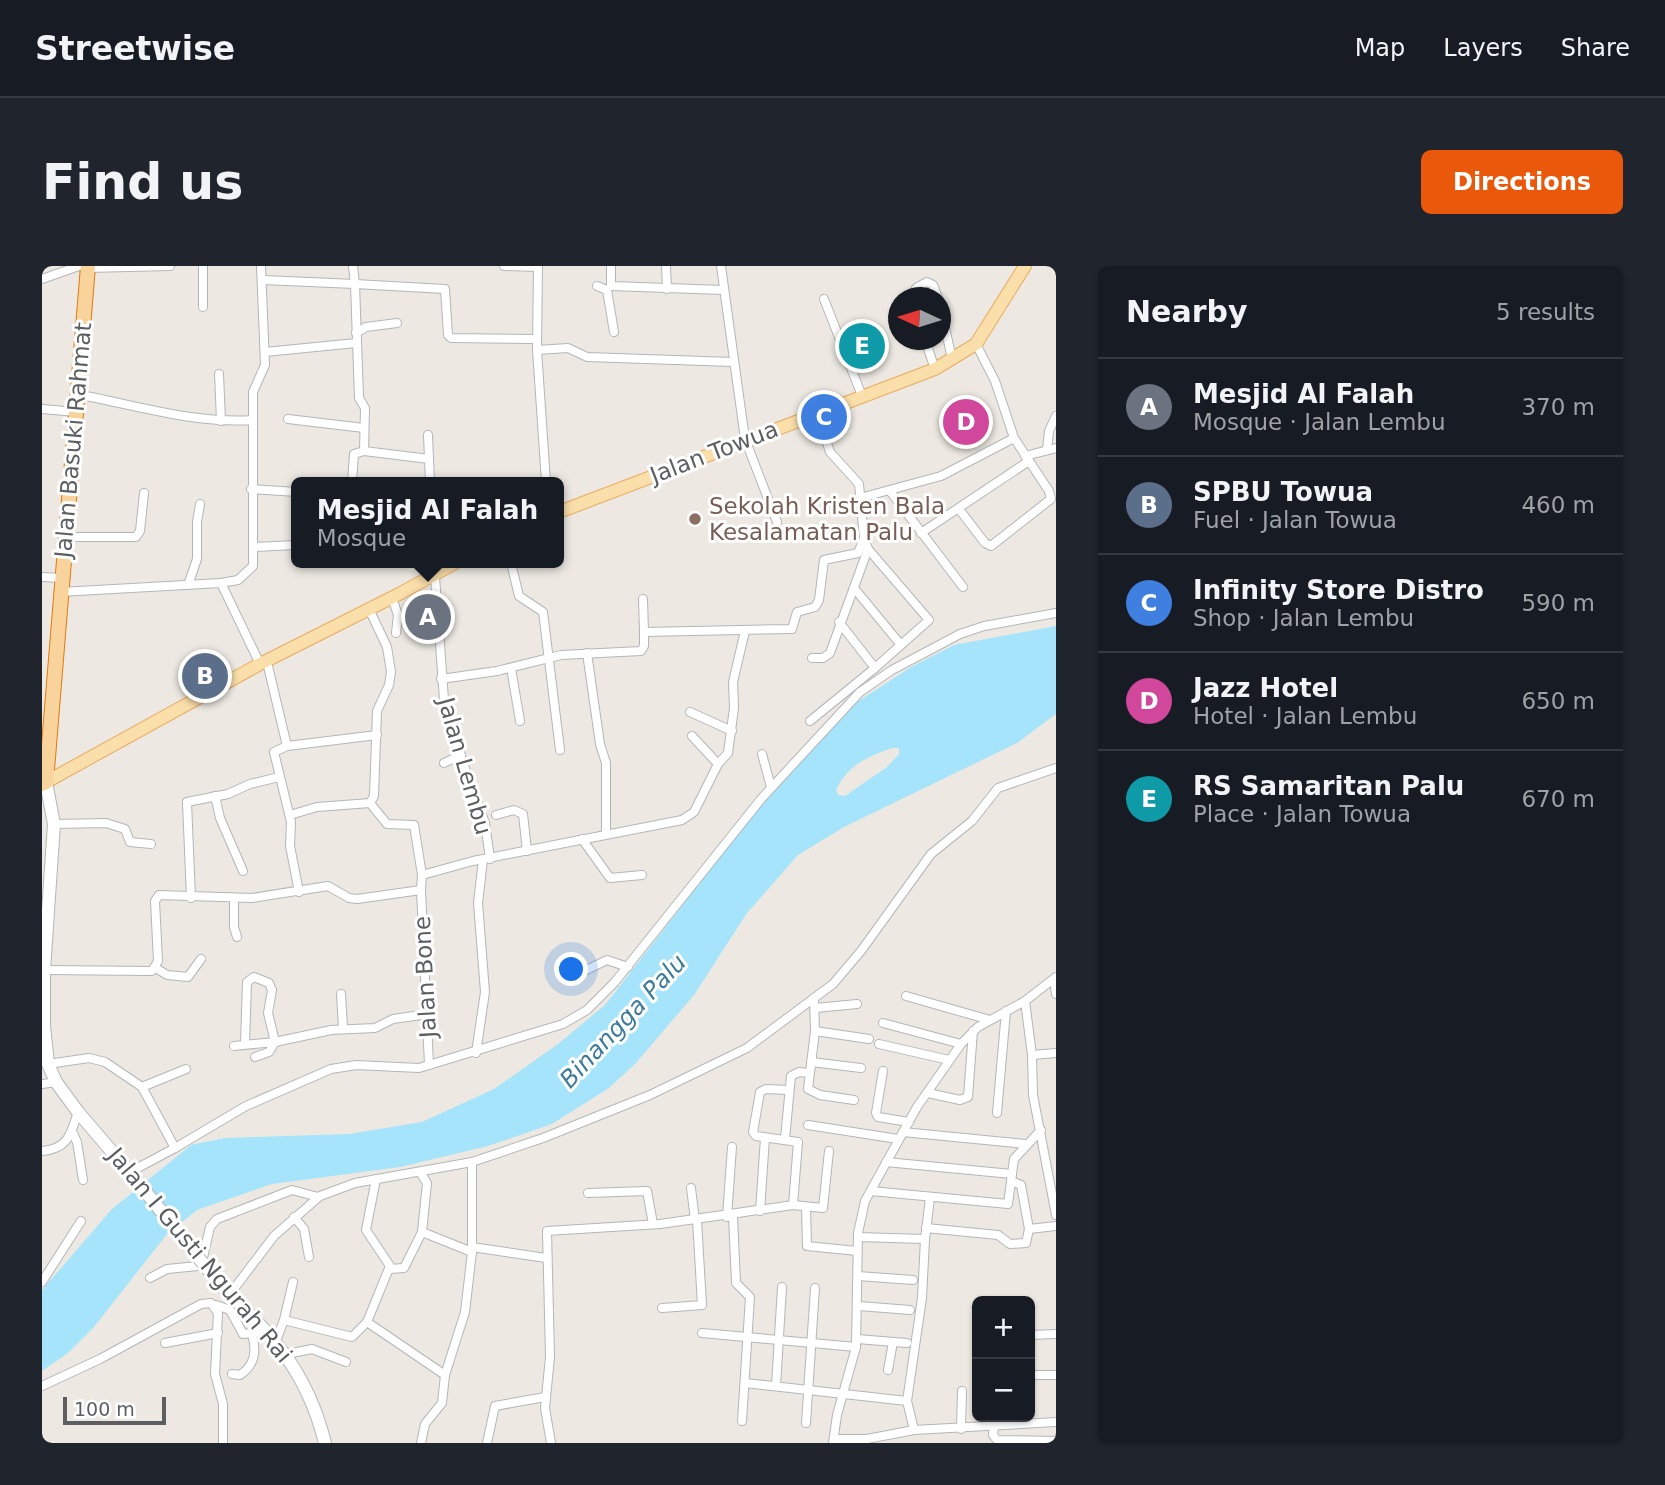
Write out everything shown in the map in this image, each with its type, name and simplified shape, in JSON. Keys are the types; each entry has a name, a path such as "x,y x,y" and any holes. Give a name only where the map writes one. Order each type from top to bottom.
{"highway":[{"name":"Jalan Basuki Rahmat","path":"44,783 76,412 85,267"}],"main road":[{"name":"Jalan Towua","path":"564,510 935,369 976,344 1025,266"},
{"path":"44,783 263,663 392,598 434,568"},
{"name":"Jalan I Gusti Ngurah Rai","path":"44,783 54,824 45,917 45,1043 48,1064 55,1082 226,1290 287,1354 311,1396 325,1443"}],"street":[{"path":"42,279 85,267 170,266"},
{"path":"203,266 203,307"},
{"path":"42,577 61,585 188,585 233,582 253,566 253,392 264,371 265,352 261,266"},
{"path":"353,266 359,398 365,408 364,451"},
{"path":"504,266 538,267 536,339 546,477"},
{"path":"610,266 604,286 609,296 614,332"},
{"path":"666,266 667,289"},
{"path":"721,266 745,439 777,522"},
{"path":"262,280 445,289 448,335 451,338 536,339"},
{"path":"918,287 927,282 934,287"},
{"path":"604,286 723,290"},
{"path":"824,299 862,396"},
{"path":"356,333 376,324 397,323"},
{"path":"265,352 356,343"},
{"path":"959,509 986,545 990,546 1048,503 1052,490 1014,438 995,381 976,344"},
{"path":"537,350 568,348 587,357 733,362"},
{"path":"928,350 935,369"},
{"path":"951,350 953,359"},
{"path":"219,373 221,421"},
{"path":"76,394 221,421 253,420"},
{"path":"42,409 76,412"},
{"path":"810,721 926,624 928,616 868,549 864,538 857,479 830,452 817,413"},
{"path":"921,533 959,509 1027,458 1052,449 1049,431 1056,416"},
{"path":"288,419 364,428"},
{"path":"428,435 430,477"},
{"path":"860,498 941,475 1014,438"},
{"path":"352,477 354,454 364,451 429,459"},
{"path":"251,489 291,492"},
{"path":"890,491 963,587"},
{"path":"65,537 136,537 140,531 144,493"},
{"path":"188,585 197,559 200,504"},
{"path":"643,599 644,632 792,629 797,612 815,607 819,600 824,560 858,553 864,538"},
{"path":"254,547 291,545"},
{"path":"812,658 828,655 868,549"},
{"name":"Jalan Lembu","path":"434,568 441,679 448,724 485,823 486,860 478,903 485,992 476,1053"},
{"path":"511,568 519,596 543,612 560,750"},
{"path":"221,583 263,663 287,746"},
{"path":"854,587 901,645"},
{"path":"392,598 398,615 396,633"},
{"path":"290,815 317,807 370,803 375,792 377,706 389,685 391,672 387,648 369,609"},
{"path":"134,1177 175,1148 246,1106 331,1069 356,1065 401,1069 429,1065 476,1053 572,1020 587,1010 628,967 771,787 846,704 892,670 975,629 1056,614"},
{"path":"839,622 875,668"},
{"name":"Jalan Lembu","path":"486,860 687,819 698,806 718,764 728,753 732,731 733,682 745,631"},
{"name":"Jalan Lembu","path":"441,679 511,668 549,657 641,651 644,646 644,632"},
{"path":"587,653 600,744 606,763 606,834"},
{"path":"511,668 520,721"},
{"path":"690,712 732,731"},
{"path":"299,892 290,846 290,815 274,752 287,746 377,735"},
{"path":"692,736 718,764"},
{"path":"762,754 771,787"},
{"path":"444,763 461,755"},
{"path":"226,1290 274,1236 318,1197 345,1186 472,1161 543,1138 697,1074 747,1048 814,998 851,964 931,854 942,841 972,821 993,793 1003,786 1056,768"},
{"path":"191,898 192,852 187,803 279,776"},
{"path":"215,796 220,818 243,871"},
{"name":"Jalan Bone","path":"370,803 389,825 414,825 422,875 429,1065"},
{"path":"496,815 514,810 523,814 527,851"},
{"path":"54,824 112,824 125,829 130,842 150,844"},
{"path":"582,839 610,878 642,875"},
{"path":"422,875 486,860"},
{"name":"Jalan Bone","path":"156,968 158,961 155,901 161,895 234,898 299,892 328,886 349,898 357,899 421,890"},
{"path":"234,898 234,927 237,937"},
{"path":"44,968 149,972 156,968 167,975 188,977 201,959"},
{"path":"568,979 607,960 628,967"},
{"path":"245,1044 247,982 254,977 269,983 272,990 268,1013 275,1042 269,1052 255,1057"},
{"path":"1055,978 1056,994"},
{"path":"990,1422 961,1429 914,1430 867,1439 834,1441 836,1415 845,1392 857,1343 858,1237 863,1208 900,1135 961,1044 973,1031 1025,1001 1055,978"},
{"path":"341,994 343,1028"},
{"path":"906,996 990,1020"},
{"path":"814,998 815,1031 808,1088 813,1093 854,1100"},
{"path":"1025,1001 1032,1055 1033,1095 1056,1215"},
{"path":"815,1008 857,1004"},
{"path":"997,1113 1006,1011"},
{"path":"234,1046 275,1042 343,1028 375,1028 393,1019 428,1014"},
{"path":"883,1023 961,1044"},
{"path":"815,1031 869,1039"},
{"path":"928,1093 960,1100 968,1097 973,1031"},
{"path":"879,1044 949,1060"},
{"path":"1032,1055 1056,1053"},
{"path":"48,1064 97,1058 142,1087 175,1148"},
{"path":"811,1062 860,1068"},
{"path":"142,1087 186,1069"},
{"path":"883,1071 876,1113 878,1116 908,1122"},
{"path":"785,1139 788,1090 793,1073 809,1073"},
{"path":"42,1084 55,1082"},
{"path":"788,1090 766,1088 760,1092 754,1132 756,1136 798,1142 793,1205"},
{"path":"42,1151 62,1146 72,1131 78,1112"},
{"path":"808,1125 1025,1144"},
{"path":"72,1131 77,1142 83,1180"},
{"path":"871,1191 1006,1205 1010,1198 1014,1159 1025,1144 1042,1135 1056,1137"},
{"path":"760,1211 765,1138"},
{"path":"732,1146 730,1216 736,1283 750,1293 742,1421"},
{"path":"551,1443 545,1396 550,1357 547,1231 696,1220 793,1205 806,1208 825,1206 829,1151"},
{"path":"421,1443 425,1424 442,1403 446,1375 465,1312 472,1249 472,1161"},
{"path":"886,1162 1012,1178 1021,1185 1029,1228 1028,1242 1010,1244 998,1235 926,1228"},
{"path":"389,1269 404,1268 422,1232 427,1182 420,1172"},
{"path":"284,1320 352,1337 367,1322 389,1269 389,1261 366,1230 376,1179"},
{"path":"691,1188 702,1306"},
{"path":"150,1278 167,1269 198,1266 202,1262 210,1227 217,1219 292,1190 318,1197"},
{"path":"588,1193 647,1191 653,1224"},
{"path":"914,1430 907,1401 922,1298 930,1198"},
{"path":"806,1208 807,1246 857,1251"},
{"path":"294,1217 304,1228 309,1257"},
{"path":"42,1282 81,1221"},
{"path":"1029,1228 1056,1226"},
{"path":"422,1232 472,1249 547,1258"},
{"path":"858,1237 925,1239"},
{"path":"858,1276 913,1280"},
{"path":"42,1386 100,1359 201,1304 230,1310 240,1332 272,1336 284,1320 293,1282"},
{"path":"776,1385 782,1287"},
{"path":"806,1423 815,1288"},
{"path":"216,1305 218,1333 215,1374 223,1404 223,1443"},
{"path":"662,1308 702,1306 712,1310"},
{"path":"859,1306 910,1310"},
{"path":"367,1322 446,1375"},
{"path":"165,1343 218,1333"},
{"path":"702,1333 812,1342 907,1343"},
{"path":"232,1374 240,1375 251,1366 256,1346 252,1334"},
{"path":"1035,1334 1056,1334"},
{"path":"888,1370 893,1342"},
{"path":"287,1354 312,1349 346,1362"},
{"path":"1035,1375 1056,1375"},
{"path":"745,1383 907,1401"},
{"path":"961,1429 962,1391"},
{"path":"487,1443 495,1406 545,1396"},
{"path":"994,1422 993,1435 997,1440 1056,1441"},
{"path":"1035,1422 1056,1422"}],"water":[{"name":"Binangga Palu","path":"1056,626 1056,714 1017,743 844,827 798,855 747,913 694,995 636,1063 609,1088 552,1124 488,1146 400,1167 272,1184 197,1210 167,1234 94,1327 68,1353 42,1371 42,1290 112,1209 191,1145 225,1138 349,1134 422,1122 494,1089 558,1044 605,1005 766,798 854,704 911,667 954,645","holes":["899,748 899,754 887,767 845,796 838,795 836,790 852,768 874,755"]}],"place":[{"name":"RS Samaritan Palu","path":"862,346"},
{"name":"Infinity Store Distro","path":"824,417"},
{"name":"Jazz Hotel","path":"966,422"},
{"name":"Sekolah Kristen Bala Kesalamatan Palu","path":"695,519"},
{"name":"Mesjid Al Falah","path":"428,617"},
{"name":"SPBU Towua","path":"205,676"}]}
